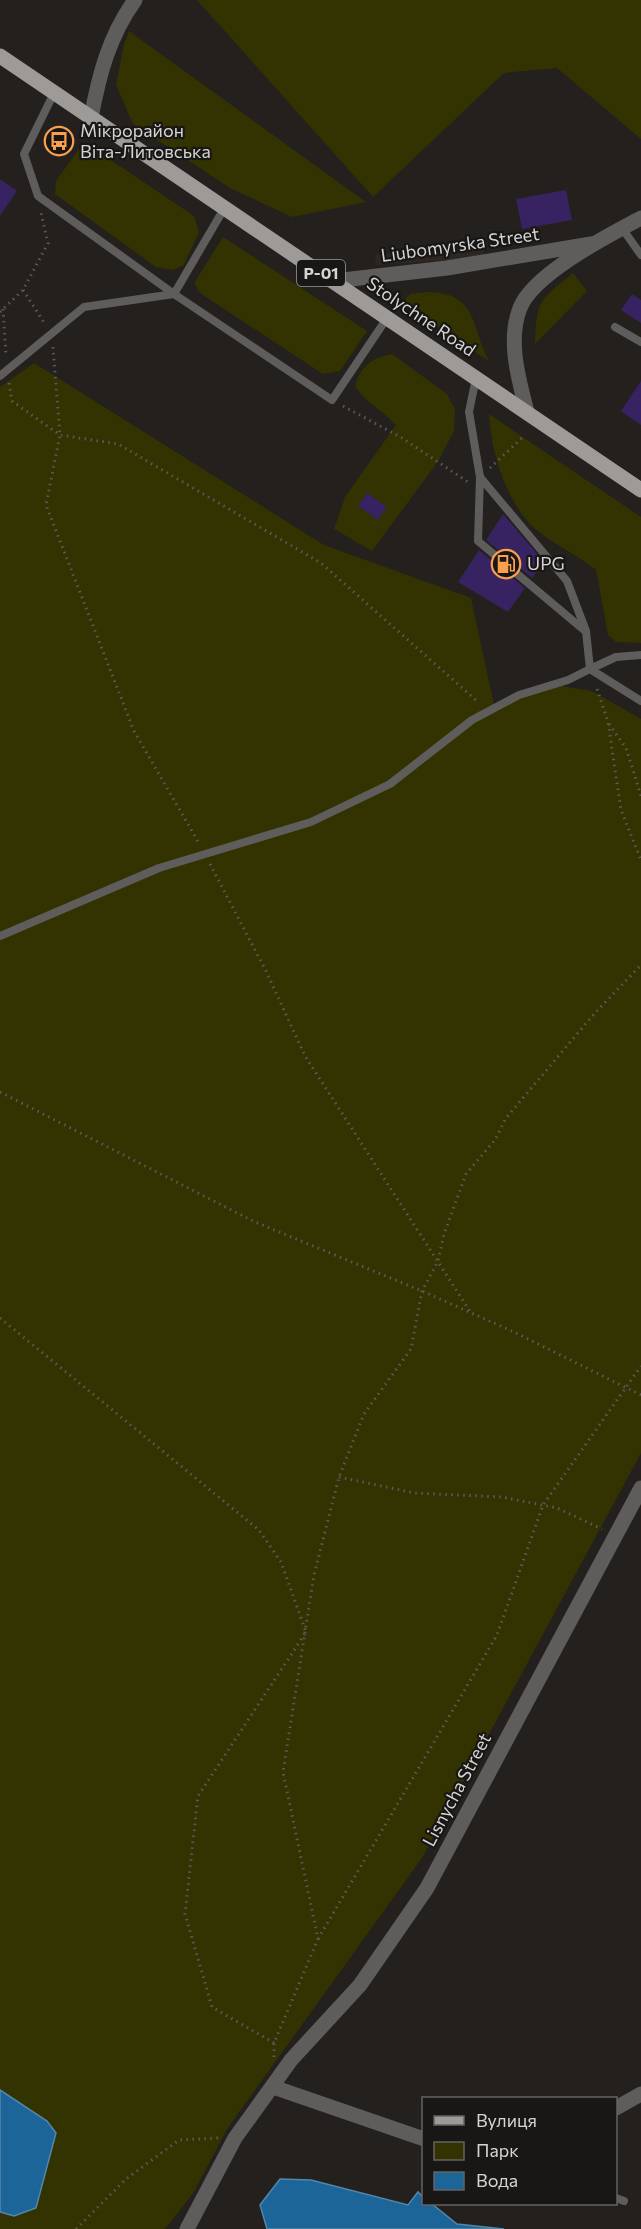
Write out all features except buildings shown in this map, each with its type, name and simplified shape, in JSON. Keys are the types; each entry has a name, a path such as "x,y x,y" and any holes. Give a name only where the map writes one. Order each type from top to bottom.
{"main road":[{"name":"Stolychne Road","path":"0,56 641,490"}],"street":[{"path":"91,118 104,58 119,21 135,0"},
{"name":"Liubomyrska Street","path":"527,412 517,373 514,335 520,306 541,281 591,244 641,218"},
{"name":"Liubomyrska Street","path":"334,281 447,268 591,244"},
{"name":"Lisnycha Street","path":"187,2229 235,2138 291,2060 360,1985 426,1888 641,1488"},
{"path":"273,2087 422,2139"},
{"path":"617,2107 641,2094"}],"lane":[{"path":"54,93 24,154 38,196 174,294 332,400 387,318"},
{"path":"174,294 225,207"},
{"path":"622,228 641,255"},
{"path":"4,374 84,308 174,294"},
{"path":"615,327 641,342"},
{"path":"476,378 469,412 480,477 478,540 586,632"},
{"path":"480,477 567,581 586,632 590,669"},
{"path":"0,936 159,868 311,822 390,784 472,720 519,695 568,680 616,657 641,655"},
{"path":"590,669 641,701"}],"path":[{"path":"38,196 48,243 23,290 2,310 4,374 12,401 60,435 118,444 321,563 488,711"},
{"path":"23,290 52,336 60,435 46,505 134,730 206,854 266,971 305,1056 471,1313"},
{"path":"332,400 402,438 480,489"},
{"path":"480,477 524,436"},
{"path":"590,669 608,722 621,810 641,860"},
{"path":"608,722 626,748 641,795"},
{"path":"318,1939 283,1772 321,1540 339,1477 364,1413 411,1349 422,1291 438,1261 444,1234 466,1174 495,1140 506,1118 594,1014 641,965"},
{"path":"0,1092 255,1222 422,1291 641,1395"},
{"path":"0,1318 259,1530 280,1562 306,1632"},
{"path":"273,2087 274,2043 318,1939 497,1635 543,1505 641,1366"},
{"path":"339,1477 414,1493 502,1497 543,1505 557,1508 615,1536"},
{"path":"274,2043 212,2007 185,1914 198,1796 306,1632"},
{"path":"76,2229 126,2179 179,2140 235,2138"}],"shaded area":[{"path":"483,246 484,258 376,265 375,254"}],"green space":[{"path":"197,0 641,0 641,139 557,68 504,73 373,197"},
{"path":"129,31 366,202 292,217 230,188 133,124 116,85 124,44"},
{"path":"84,142 194,216 199,233 183,266 172,270 156,267 55,194 56,181"},
{"path":"223,237 367,331 340,371 323,374 200,293 194,283"},
{"path":"573,273 587,291 535,344 537,318 542,302"},
{"path":"428,292 456,298 465,305 471,314 490,362 402,303 410,294"},
{"path":"392,354 447,394 455,409 454,431 439,460 372,551 334,529 345,497 396,425 355,387 360,374 368,364"},
{"path":"34,363 324,545 471,598 494,705 556,685 592,691 641,719 641,1453 422,1858 227,2129 194,2192 165,2229 0,2229 0,2212 14,2216 47,2121 0,2090 0,387"},
{"path":"489,414 641,517 641,643 616,642 608,635 596,570 535,529 512,499 496,457"}],"water":[{"path":"0,2090 47,2121 56,2133 36,2208 14,2216 0,2212"},
{"path":"280,2179 311,2180 408,2205 418,2192 422,2196 422,2205 433,2205 457,2224 504,2229 267,2229 260,2205"}],"place":[{"name":"Мікрорайон Віта-Литовська","path":"59,141"},
{"name":"UPG","path":"506,564"}]}
